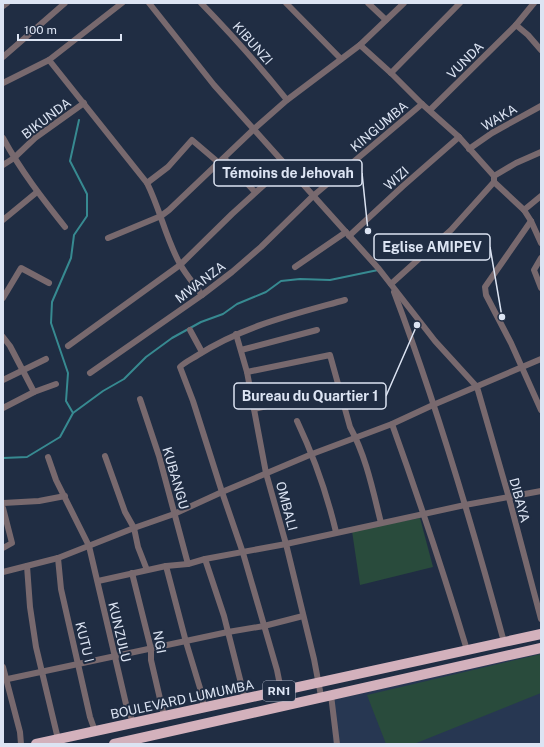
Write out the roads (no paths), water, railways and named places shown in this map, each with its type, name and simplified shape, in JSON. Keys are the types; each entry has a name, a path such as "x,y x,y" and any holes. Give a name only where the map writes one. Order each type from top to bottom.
{"highway":[{"name":"RN1","path":"521,638 541,628"},
{"path":"521,638 541,634"},
{"name":"BOULEVARD LUMUMBA","path":"36,744 521,638"},
{"path":"526,651 541,648"},
{"name":"RN1","path":"114,744 137,741 326,695 526,651 541,651"}],"street":[{"path":"3,6 7,3"},
{"path":"3,57 65,3"},
{"path":"3,83 49,60 122,3"},
{"path":"149,3 214,85 269,148 380,269 435,341 477,386"},
{"name":"KIBUNZI","path":"201,3 241,44 287,100"},
{"path":"286,3 341,60"},
{"path":"368,3 386,20"},
{"path":"108,238 161,216 169,210 254,129 287,100 360,45 404,3"},
{"path":"391,73 460,3"},
{"name":"VUNDA","path":"430,110 516,25 534,3"},
{"path":"516,25 528,35 541,50"},
{"path":"360,45 459,137 494,179 524,210 541,243"},
{"path":"49,60 147,183 180,265 202,295"},
{"name":"BIKUNDA","path":"3,165 14,158 35,138 84,103"},
{"name":"KINGUMBA","path":"313,196 422,104"},
{"name":"WAKA","path":"469,149 492,133 541,106"},
{"name":"WIZI","path":"295,267 347,234 459,137"},
{"path":"3,138 14,158 37,192 65,227"},
{"path":"147,183 168,166 192,140 222,160 256,192"},
{"path":"391,284 451,230 494,179 516,163 541,152"},
{"name":"MWANZA","path":"68,346 180,265 286,165"},
{"path":"3,220 37,192"},
{"name":"MWANZA","path":"90,374 202,295 261,247 313,196"},
{"path":"524,210 541,196"},
{"path":"531,221 496,269 485,286 484,291 512,343 541,410"},
{"path":"541,258 534,270 541,288"},
{"path":"3,298 20,268 49,283"},
{"path":"391,284 416,350 465,505 504,642"},
{"path":"281,690 277,670 243,553 193,401 180,368 202,352 236,334 289,316 345,300"},
{"path":"190,330 202,352"},
{"path":"241,350 317,330"},
{"name":"OMBALI","path":"236,334 247,372 266,473 286,544 319,682 326,695 337,744"},
{"path":"3,337 10,346 34,392"},
{"path":"247,372 330,355 350,427 356,437 381,523"},
{"path":"3,380 46,359"},
{"path":"3,572 58,558 174,514 266,473 392,424 541,359"},
{"path":"3,408 34,392 56,384"},
{"name":"DIBAYA","path":"477,386 541,619"},
{"path":"254,409 339,389"},
{"name":"KUBANGU","path":"140,399 159,456 188,564"},
{"path":"298,421 312,454 336,532"},
{"path":"392,424 413,480 467,650"},
{"path":"105,456 125,512 134,528 138,547 147,570"},
{"name":"KUNZULU","path":"48,457 56,480 65,496 83,537 89,546 114,657 126,704 133,722"},
{"path":"98,581 166,566 188,564 205,559 243,553 465,505 541,491"},
{"path":"3,503 39,501 65,496"},
{"path":"3,508 12,544 3,548"},
{"name":"KUTU I","path":"58,558 61,589 90,717 95,731"},
{"path":"205,559 222,608 245,699"},
{"path":"27,566 32,623 58,739"},
{"path":"166,566 204,707"},
{"name":"NGI","path":"132,573 151,649 151,660 164,716"},
{"path":"5,680 228,632 264,626 303,616"},
{"path":"3,667 5,680 20,732 21,744"}],"waterway":[{"path":"3,458 27,457 60,437 73,413 66,401 68,373 51,323 52,302 71,258 74,235 87,216 87,194 70,161 79,120"},
{"path":"73,413 103,391 124,379 146,357 172,338 201,322 223,314 237,304 266,292 281,281 300,279 330,280 378,270"}],"place":[{"name":"Témoins de Jehovah","path":"368,231"},
{"name":"Eglise AMIPEV","path":"502,317"},
{"name":"Bureau du Quartier 1","path":"417,325"}]}
